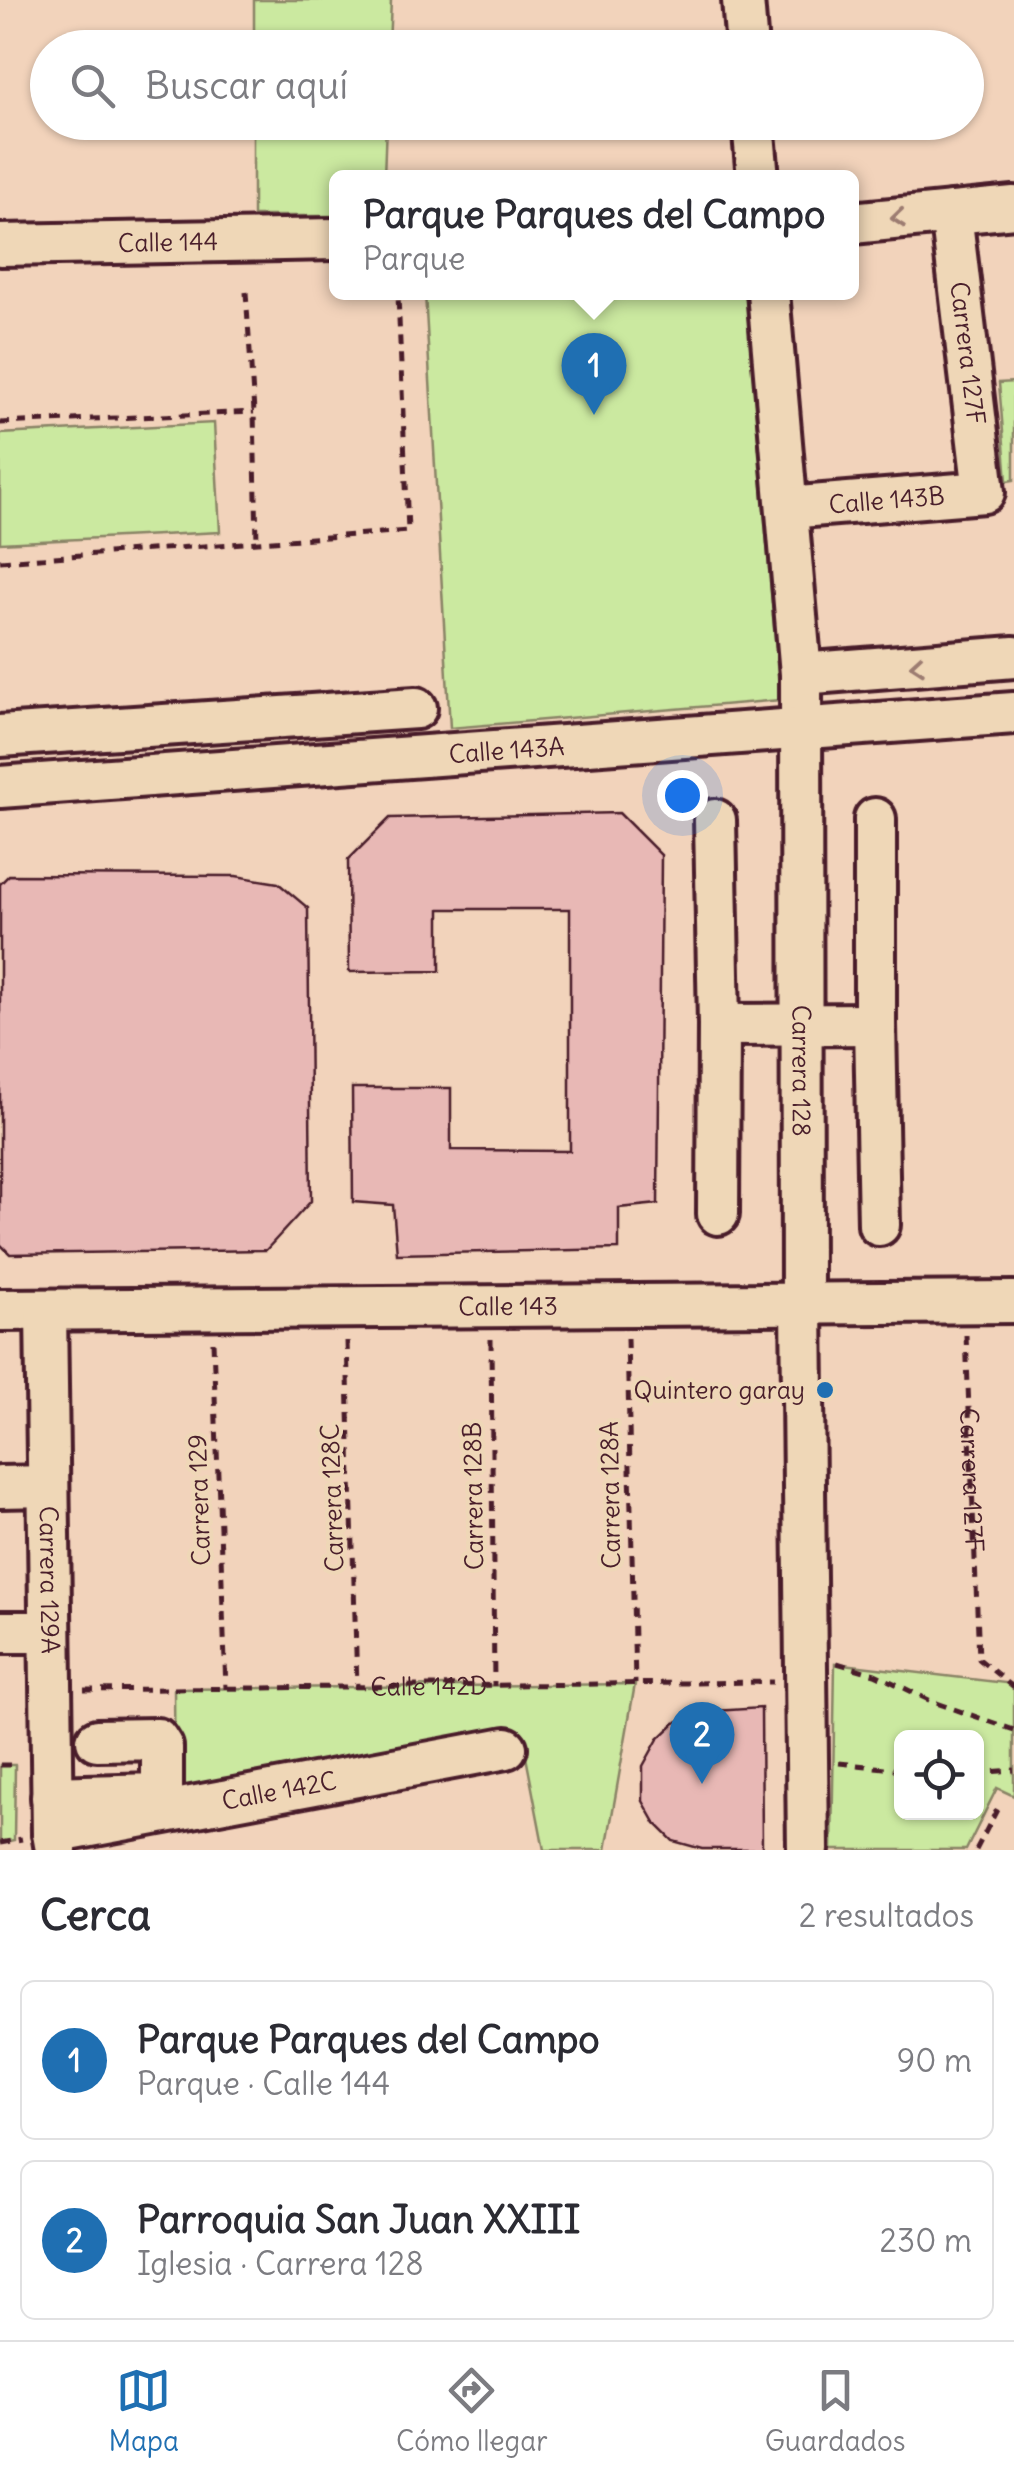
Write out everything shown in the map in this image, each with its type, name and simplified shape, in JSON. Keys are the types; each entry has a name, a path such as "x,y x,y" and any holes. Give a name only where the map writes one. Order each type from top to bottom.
{"street":[{"path":"743,0 746,30"},
{"path":"755,140 757,170"},
{"path":"859,222 1014,207"},
{"name":"Carrera 127F","path":"950,213 984,492"},
{"name":"Calle 144","path":"0,245 329,239"},
{"name":"Carrera 128","path":"769,300 800,674 808,1850"},
{"name":"Calle 143B","path":"787,508 984,492"},
{"path":"800,674 1014,657"},
{"path":"0,736 416,708"},
{"name":"Calle 143A","path":"0,787 1014,713"},
{"path":"875,818 880,1224"},
{"path":"715,820 720,1025 718,1214"},
{"path":"720,1025 875,1024"},
{"name":"Calle 143","path":"0,1310 1014,1302"},
{"name":"Carrera 129A","path":"46,1310 54,1826"},
{"path":"0,1487 48,1486"},
{"path":"0,1632 50,1632"},
{"path":"54,1826 162,1790 162,1747 158,1739 97,1740"},
{"name":"Calle 142C","path":"54,1826 506,1748"}],"path":[{"path":"246,292 257,542"},
{"path":"0,561 408,530 398,300"},
{"path":"0,423 254,412"},
{"name":"Carrera 127F","path":"965,1302 979,1659 1014,1688"},
{"name":"Carrera 128A","path":"626,1305 635,1684"},
{"name":"Carrera 128B","path":"491,1306 494,1686"},
{"name":"Carrera 128C","path":"346,1308 357,1687"},
{"name":"Carrera 129","path":"212,1309 226,1689"},
{"name":"Calle 142D","path":"51,1691 635,1684 806,1668 874,1674 1014,1730"},
{"path":"807,1758 894,1769"},
{"path":"984,1772 1014,1770"},
{"path":"976,1850 1000,1804"}],"green space":[{"path":"254,0 391,0 390,30 254,30"},
{"path":"253,140 385,140 384,170 329,170 329,216 253,216"},
{"path":"425,300 747,300 780,700 450,728"},
{"path":"1014,382 1014,480 1007,481 999,383"},
{"path":"214,423 220,532 0,543 0,434"},
{"path":"835,1663 1014,1684 1014,1796 997,1788 984,1814 984,1730 894,1730 894,1820 981,1820 966,1850 832,1850"},
{"path":"635,1684 606,1850 544,1850 522,1736 175,1802 174,1689"},
{"path":"0,1765 15,1765 14,1840 0,1843"}],"building":[{"path":"619,813 661,855 658,1204 619,1208 619,1249 397,1254 393,1205 353,1202 352,1088 451,1088 451,1150 570,1151 570,909 440,909 440,971 349,972 348,860 390,818"},
{"path":"9,875 236,876 278,883 308,908 311,1201 266,1250 10,1254 0,1244 0,884"},
{"path":"761,1708 762,1849 702,1849 673,1841 656,1824 643,1801 643,1766 658,1739 675,1723 698,1712"}],"place":[{"name":"Parque Parques del Campo","path":"594,415"},
{"name":"Quintero garay","path":"825,1390"},
{"name":"Parroquia San Juan XXIII","path":"702,1784"}]}
